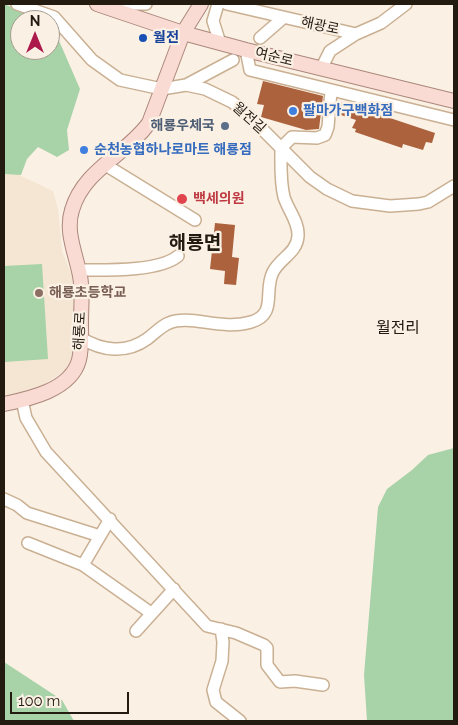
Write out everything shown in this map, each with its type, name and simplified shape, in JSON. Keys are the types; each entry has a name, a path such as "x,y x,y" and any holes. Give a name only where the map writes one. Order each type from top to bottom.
{"main road":[{"name":"여순로","path":"97,4 183,33 454,101"},
{"name":"해룡로","path":"4,404 22,400 51,389 69,376 78,360 81,338 81,287 70,228 72,210 85,184 104,164 142,133 149,123 183,33 201,4"}],"street":[{"name":"월전길","path":"16,4 54,17 92,60 120,80 162,89 186,85 205,89 232,102 310,177 327,189 357,202 390,206 419,204 428,202 454,186"},
{"path":"114,4 146,4"},
{"path":"218,4 213,22 220,43"},
{"name":"해광로","path":"227,4 356,34 381,23 406,4"},
{"path":"260,38 283,18"},
{"path":"321,69 330,51 356,34"},
{"path":"246,50 250,70 454,120"},
{"path":"186,85 233,60"},
{"path":"81,338 106,350 129,348 142,343 168,323 186,319 203,324 234,326 253,322 264,315 270,304 269,284 273,272 294,249 298,235 296,223 284,196 281,148 292,137 317,138 325,135 328,127 331,91"},
{"path":"104,164 195,220"},
{"path":"79,270 131,269 165,264 178,256"},
{"path":"22,400 26,418 46,452 207,626 236,633 264,645 267,648 268,664 280,682 295,681 323,684"},
{"path":"4,500 18,504 27,513 100,536"},
{"path":"83,565 110,519"},
{"path":"28,543 83,565 151,613"},
{"path":"136,631 174,589"},
{"path":"221,629 223,642 222,661 214,690 216,702 240,721"}],"shaded area":[{"name":"해룡초등학교","path":"4,173 17,174 53,191 58,209 62,251 72,276 75,301 75,351 66,370 32,392 4,399"}],"green space":[{"path":"4,4 19,10 10,10 10,60 60,60 60,43 80,89 67,130 69,150 57,157 38,147 27,159 21,175 4,174"},
{"path":"42,264 48,359 4,362 4,266"},
{"path":"454,448 454,721 367,721 364,675 378,507 387,489 428,455"},
{"path":"4,662 62,700 74,721 4,721"}],"building":[{"name":"팔마가구백화점","path":"263,81 323,96 319,129 306,130 261,117 264,105 257,104"},
{"path":"342,102 435,133 432,143 426,142 423,150 403,144 402,148 355,132 356,129 352,128 356,120 338,114"},
{"path":"215,223 235,225 232,257 239,258 236,285 224,284 225,271 210,269"}],"place":[{"name":"월전","path":"143,38"},
{"name":"팔마가구백화점","path":"293,111"},
{"name":"해룡우체국","path":"225,126"},
{"name":"순천농협하나로마트 해룡점","path":"84,150"},
{"name":"백세의원","path":"182,199"},
{"name":"해룡초등학교","path":"39,293"}],"district":[{"name":"해룡면","path":"195,243"},
{"name":"월전리","path":"398,328"}]}
